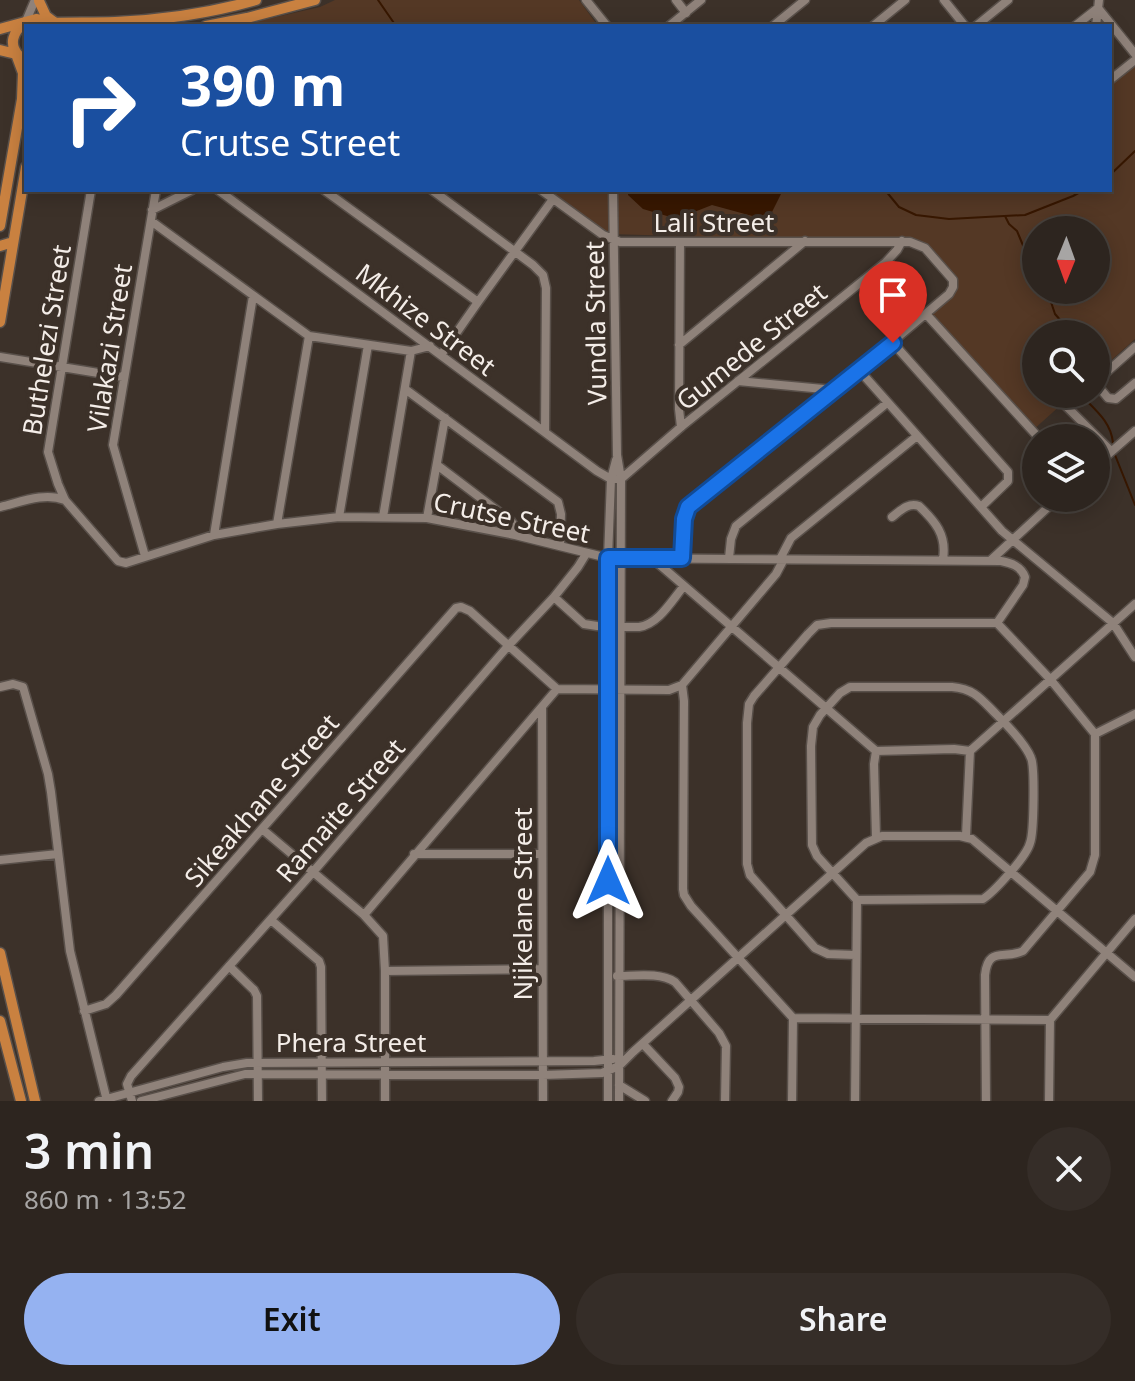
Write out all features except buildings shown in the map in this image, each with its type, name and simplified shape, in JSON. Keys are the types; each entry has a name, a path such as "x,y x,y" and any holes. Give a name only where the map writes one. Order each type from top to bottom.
{"main road":[{"path":"38,0 49,23 104,23 199,13 256,0"},
{"path":"216,24 315,0"},
{"path":"0,31 22,25"},
{"path":"0,226 21,130 23,58 12,39 22,25"},
{"path":"0,50 23,58"},
{"path":"0,322 24,179"},
{"path":"0,246 13,242"},
{"path":"0,953 33,1096 20,1098 0,1021"}],"street":[{"path":"22,25 38,0"},
{"path":"586,0 605,24"},
{"path":"676,0 686,13"},
{"path":"672,24 701,0"},
{"path":"775,24 805,0"},
{"path":"875,24 905,0"},
{"path":"944,0 963,24"},
{"path":"978,24 1008,0"},
{"path":"1077,24 1098,4"},
{"path":"1096,24 1098,4"},
{"path":"1098,4 1135,54"},
{"path":"1112,78 1135,60"},
{"name":"Buthelezi Street","path":"91,192 48,452 65,500 115,559 126,563"},
{"name":"Vilakazi Street","path":"145,556 113,450 113,440 156,192"},
{"path":"152,210 188,192"},
{"name":"Mkhize Street","path":"221,192 597,471 616,479"},
{"path":"327,192 478,302"},
{"path":"435,192 539,270 546,280 545,431"},
{"path":"544,192 613,241"},
{"name":"Vundla Street","path":"608,1101 608,558 617,455 613,192"},
{"path":"441,355 553,199"},
{"path":"151,221 309,336 411,351 430,346"},
{"name":"Lali Street","path":"613,241 902,241"},
{"path":"679,345 806,241"},
{"path":"682,558 684,519 688,507 893,343 951,291 954,284 952,279 925,248 902,241"},
{"name":"Gumede Street","path":"616,479 886,262 902,241"},
{"path":"680,242 681,427"},
{"path":"214,535 253,296"},
{"path":"926,314 1026,424"},
{"path":"277,524 309,336"},
{"path":"893,343 1008,472 1008,481 981,507"},
{"path":"339,517 368,345"},
{"path":"1135,347 1100,378 1098,386 1108,398 1116,399 1135,383"},
{"path":"383,517 411,351"},
{"path":"0,357 123,377"},
{"path":"859,370 1011,540 1113,623 1135,657"},
{"path":"738,381 834,390"},
{"path":"405,389 558,502 561,514 560,546"},
{"path":"729,558 732,533 736,526 887,403"},
{"path":"1068,408 1111,451 1133,436"},
{"path":"427,518 445,418"},
{"path":"508,646 557,689 669,690 682,685 776,574 791,538 917,436"},
{"path":"437,465 511,521 515,535"},
{"name":"Vundla Street","path":"616,479 621,627 619,1101"},
{"path":"0,507 44,497 65,500"},
{"path":"892,517 908,505 919,506 942,533 943,559"},
{"path":"991,560 1042,512"},
{"name":"Crutse Street","path":"126,563 214,535 277,524 339,517 427,518 608,558 1001,561 1021,569 1025,577 1023,585 997,623"},
{"name":"Ramaite Street","path":"131,1097 127,1084 129,1079 554,597 586,554"},
{"path":"653,558 876,751 970,751"},
{"path":"554,597 584,624 639,627 650,624 684,586"},
{"path":"966,836 970,751 1135,604"},
{"name":"Sikeakhane Street","path":"84,1011 111,1000 453,611 461,607 470,611 508,646"},
{"path":"855,955 821,953 753,880 747,864 749,704 813,629 823,624 997,623 1050,679 1095,734 1095,861 1059,911 1023,951 989,959 985,970 986,1101"},
{"path":"0,687 18,684 23,687 48,774 70,951 104,1100"},
{"path":"682,685 684,895 793,1018 792,1101"},
{"path":"855,1101 857,900 813,850 812,737 816,721 840,693 850,687 952,687 974,692 1031,756 1031,840 1027,850 985,898 979,900 857,900"},
{"path":"364,915 557,689"},
{"name":"Njikelane Street","path":"542,707 543,1101"},
{"path":"1095,734 1135,714"},
{"path":"876,751 876,837"},
{"path":"262,829 364,915 383,936 385,1101"},
{"path":"608,1072 876,837 966,836 976,841 1135,977"},
{"path":"0,860 58,854"},
{"path":"414,854 542,854"},
{"path":"271,920 321,964 322,1101"},
{"path":"1049,1101 1050,1020 1134,921"},
{"path":"229,966 257,996 258,1101"},
{"path":"385,971 542,969"},
{"path":"608,976 671,979 719,1033 726,1046 725,1101"},
{"path":"793,1018 1050,1020"},
{"path":"643,1044 677,1083 678,1092 672,1101"},
{"name":"Phera Street","path":"104,1100 131,1097 223,1067 258,1062 619,1062"},
{"name":"Phera Street","path":"141,1101 245,1074 543,1075 608,1072"},
{"path":"619,1085 645,1101"}],"shaded area":[{"path":"335,0 579,0 597,24 245,24 320,7"},
{"path":"1135,57 1135,339 1110,361 1110,320 1022,320 1022,408 1057,408 1040,424 1026,424 928,315 954,284 921,243 610,234 550,192 1112,192 1112,76"},
{"path":"628,192 782,192 772,212 756,217 712,205 684,216 667,216 643,209"}],"waterway":[{"path":"378,0 395,24"},
{"path":"1112,173 1135,151"},
{"path":"887,192 899,207 916,215 949,219 1025,215 1080,192"},
{"path":"1005,216 1022,243"},
{"path":"1052,304 1060,320"},
{"path":"1094,408 1105,422 1113,443"},
{"path":"1115,455 1135,505"}],"route":[{"path":"608,881 608,558 682,558 684,519 688,507 893,343"}]}
